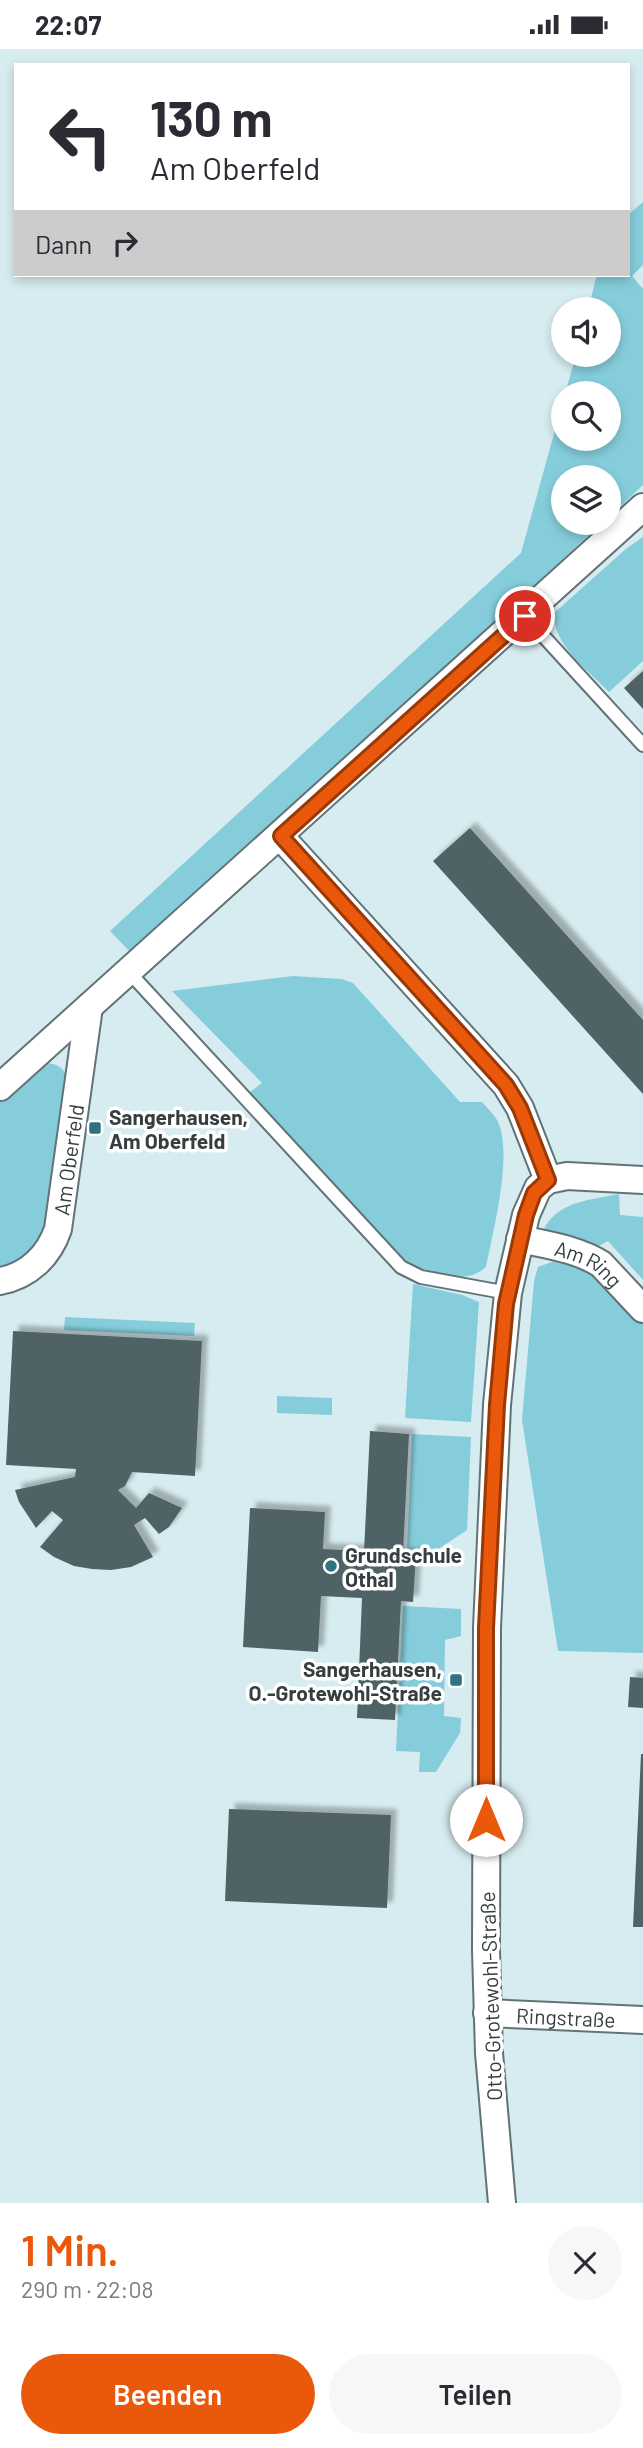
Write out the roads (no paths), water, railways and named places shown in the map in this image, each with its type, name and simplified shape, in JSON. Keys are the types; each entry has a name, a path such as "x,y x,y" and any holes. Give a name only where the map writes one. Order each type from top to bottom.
{"street":[{"path":"0,1087 643,507"},
{"path":"281,836 506,1085 520,1108 548,1180 567,1176 643,1180"},
{"name":"Am Oberfeld","path":"0,1281 18,1276 31,1268 50,1247 58,1229 89,1007"},
{"name":"Otto-Grotewohl-Straße","path":"502,2203 488,2013 486,1628 496,1418 508,1293 534,1193 548,1180"},
{"name":"Am Ring","path":"520,1239 594,1259 601,1263 643,1309"},
{"name":"Ringstraße","path":"488,2013 643,2020"}],"lane":[{"path":"525,616 643,745"},
{"path":"128,971 401,1267 421,1277 508,1293"}],"place":[{"name":"Sangerhausen, Am Oberfeld","path":"95,1128"},
{"name":"Grundschule Othal","path":"331,1566"},
{"name":"Sangerhausen, O.-Grotewohl-Straße","path":"456,1680"}]}
